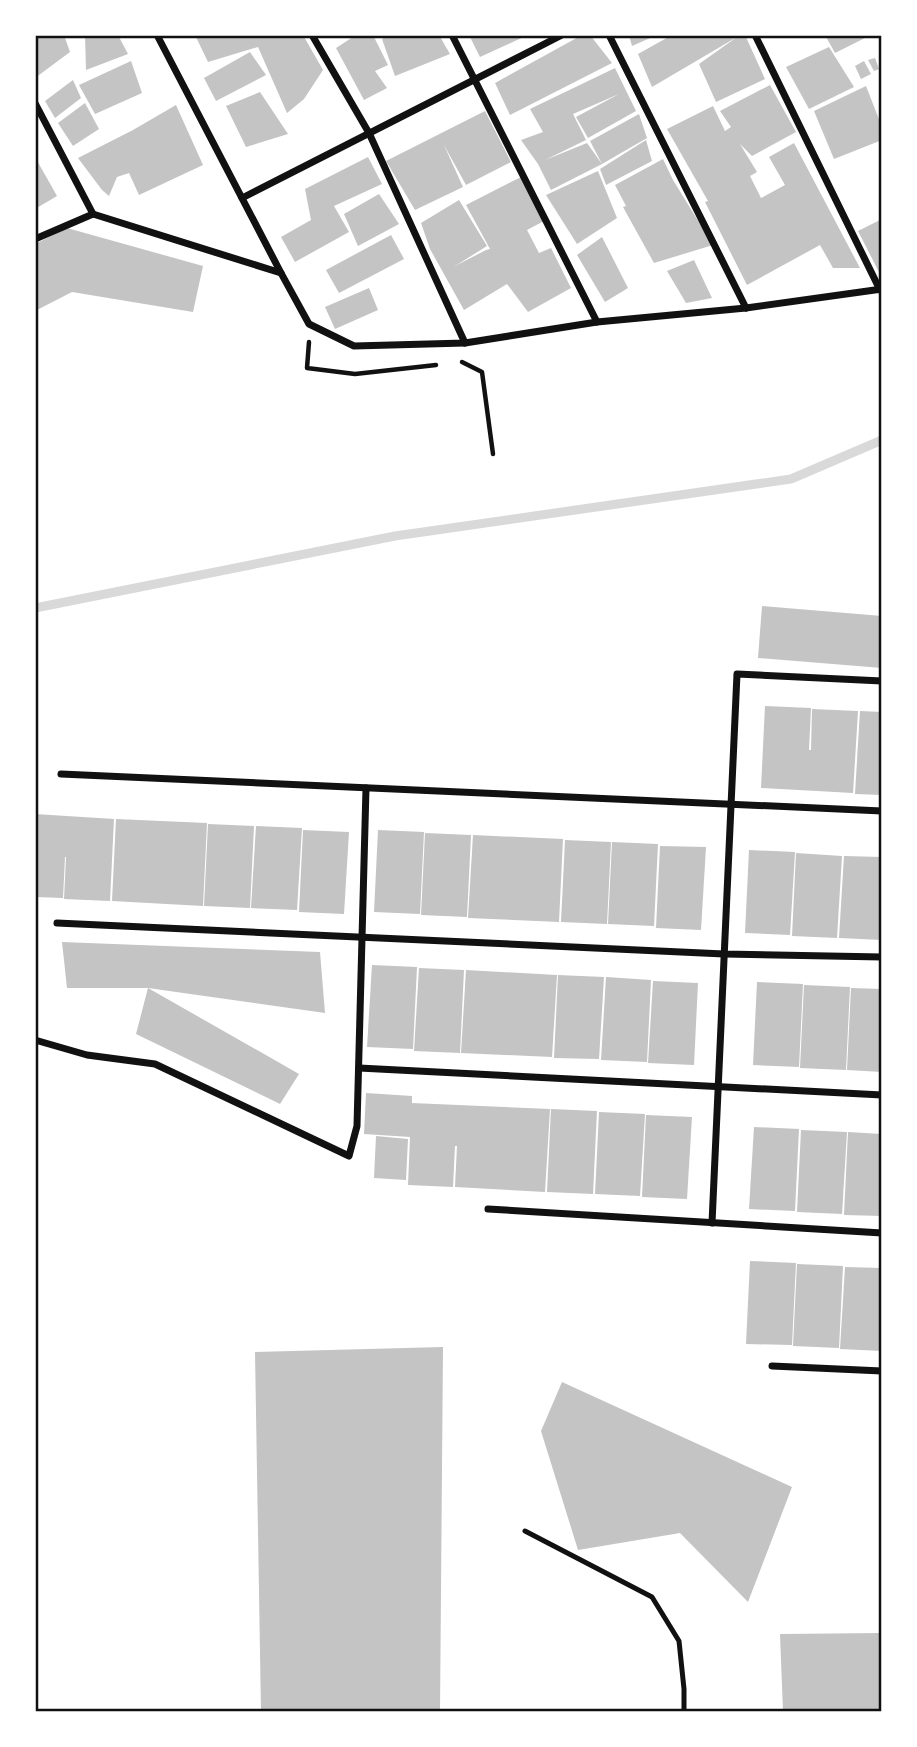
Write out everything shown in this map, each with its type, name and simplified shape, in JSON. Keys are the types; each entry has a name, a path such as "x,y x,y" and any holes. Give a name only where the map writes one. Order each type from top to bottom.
{"street":[{"path":"157,35 309,324 354,346 465,343 597,322 746,308 881,290 755,35"},
{"path":"312,35 369,133 465,343"},
{"path":"452,35 597,322"},
{"path":"242,198 562,35"},
{"path":"609,35 746,308"},
{"path":"35,103 93,214"},
{"path":"35,239 93,214 281,273"},
{"path":"712,1223 737,674 882,681"},
{"path":"61,774 882,811"},
{"path":"35,1040 87,1055 155,1064 349,1156 356,1126 359,1068 366,788"},
{"path":"57,923 724,954 882,957"},
{"path":"359,1068 882,1095"},
{"path":"488,1209 882,1233"},
{"path":"772,1366 882,1371"}],"lane":[{"path":"525,1531 652,1597 678,1641 684,1712"}],"path":[{"path":"309,324 307,368 355,374 447,363"},
{"path":"460,362 482,372 494,454"}],"building":[{"path":"35,35 64,35 70,52 35,78"},
{"path":"85,35 118,35 128,54 86,70"},
{"path":"195,35 303,35 323,70 304,99 287,113 258,47 208,62"},
{"path":"356,35 373,35 388,65 375,71 387,88 364,100 336,48"},
{"path":"389,35 439,35 450,54 395,76 382,39"},
{"path":"469,35 528,35 480,57"},
{"path":"582,35 590,35 612,63 510,115 495,83"},
{"path":"629,35 657,35 632,46"},
{"path":"672,35 745,35 765,79 716,102 699,64 737,37 652,87 638,54"},
{"path":"825,35 871,35 835,53"},
{"path":"829,47 854,87 809,109 786,67"},
{"path":"250,52 266,75 216,101 204,78"},
{"path":"875,58 879,69 874,71 868,60"},
{"path":"131,61 142,93 95,114 79,85"},
{"path":"864,61 871,74 861,79 855,66"},
{"path":"615,68 636,111 588,138 576,117 619,94 573,114 586,140 545,160 587,143 602,164 551,190 538,164 521,140 543,132 530,109"},
{"path":"73,80 81,98 55,118 45,101"},
{"path":"770,85 796,132 752,156 740,144 757,172 750,176 761,198 785,185 769,157 794,143 860,268 833,268 820,245 747,285 705,202 708,201 667,129 713,106 725,131 731,127 720,111"},
{"path":"866,86 882,127 882,140 834,159 814,111"},
{"path":"260,92 288,134 246,147 226,106"},
{"path":"85,103 99,129 73,146 58,123"},
{"path":"176,105 203,165 139,195 129,173 117,177 109,196 78,158"},
{"path":"485,111 511,162 466,185 444,145 463,187 415,210 386,161"},
{"path":"639,114 647,138 602,164 590,141"},
{"path":"646,140 652,161 606,185 600,169"},
{"path":"35,157 57,196 35,209"},
{"path":"368,157 382,184 334,206 349,232 295,262 281,237 311,220 305,189"},
{"path":"663,159 713,245 654,263 623,207 626,206 615,185"},
{"path":"598,171 617,218 577,244 546,195"},
{"path":"521,177 544,221 527,230 539,253 551,248 571,288 528,312 507,284 464,310 430,249 421,223 459,200 487,246 455,266 490,249 466,205"},
{"path":"379,194 399,224 358,246 344,214"},
{"path":"882,219 882,278 858,231"},
{"path":"67,228 203,266 193,312 72,292 35,311 35,244"},
{"path":"391,235 404,259 339,293 326,270"},
{"path":"602,237 628,288 605,302 577,255"},
{"path":"694,260 712,298 686,303 667,271"},
{"path":"369,288 378,310 335,329 325,307"},
{"path":"762,606 882,616 882,668 758,658"},
{"path":"765,706 811,708 809,750 812,709 858,711 853,793 761,788"},
{"path":"860,711 882,712 882,795 855,794"},
{"path":"35,814 114,819 110,901 64,899 66,857 63,898 35,897"},
{"path":"116,819 207,823 203,906 112,901"},
{"path":"208,824 254,826 250,908 204,906"},
{"path":"256,826 302,828 297,910 251,908"},
{"path":"303,830 349,832 344,914 299,912"},
{"path":"378,830 424,832 420,914 374,912"},
{"path":"425,833 471,835 467,917 421,915"},
{"path":"473,835 563,839 559,922 468,918"},
{"path":"565,840 611,842 607,924 561,922"},
{"path":"612,842 658,844 654,926 608,924"},
{"path":"660,846 706,847 701,930 656,928"},
{"path":"749,850 795,852 790,935 745,933"},
{"path":"796,853 842,856 837,938 792,936"},
{"path":"844,856 882,857 882,940 839,938"},
{"path":"62,942 320,952 325,1013 148,988 67,988"},
{"path":"372,965 417,967 413,1049 367,1047"},
{"path":"419,968 464,970 460,1053 414,1051"},
{"path":"466,970 557,975 552,1057 461,1053"},
{"path":"558,975 604,977 599,1059 554,1058"},
{"path":"606,977 651,980 647,1062 601,1060"},
{"path":"653,981 698,983 694,1065 648,1063"},
{"path":"757,982 803,984 799,1067 753,1065"},
{"path":"804,985 850,987 846,1070 800,1068"},
{"path":"148,988 299,1074 280,1104 136,1034"},
{"path":"851,988 882,989 882,1072 847,1070"},
{"path":"366,1093 412,1096 412,1103 550,1109 545,1192 455,1187 457,1146 453,1187 408,1185 410,1137 364,1134"},
{"path":"551,1109 597,1111 593,1194 547,1192"},
{"path":"599,1112 645,1114 640,1196 595,1194"},
{"path":"646,1115 692,1117 687,1199 642,1197"},
{"path":"754,1127 799,1129 795,1211 749,1209"},
{"path":"801,1130 847,1132 842,1214 797,1212"},
{"path":"848,1132 882,1134 882,1216 844,1215"},
{"path":"376,1136 408,1139 406,1180 374,1178"},
{"path":"750,1261 796,1263 792,1345 746,1344"},
{"path":"797,1264 843,1266 839,1348 793,1346"},
{"path":"845,1267 882,1268 882,1351 840,1349"},
{"path":"443,1347 440,1712 261,1712 255,1352"},
{"path":"562,1382 792,1487 748,1602 680,1533 578,1550 541,1431"},
{"path":"882,1633 882,1712 783,1712 780,1634"}],"waterway":[{"path":"35,608 395,536 791,479 882,440"}]}
